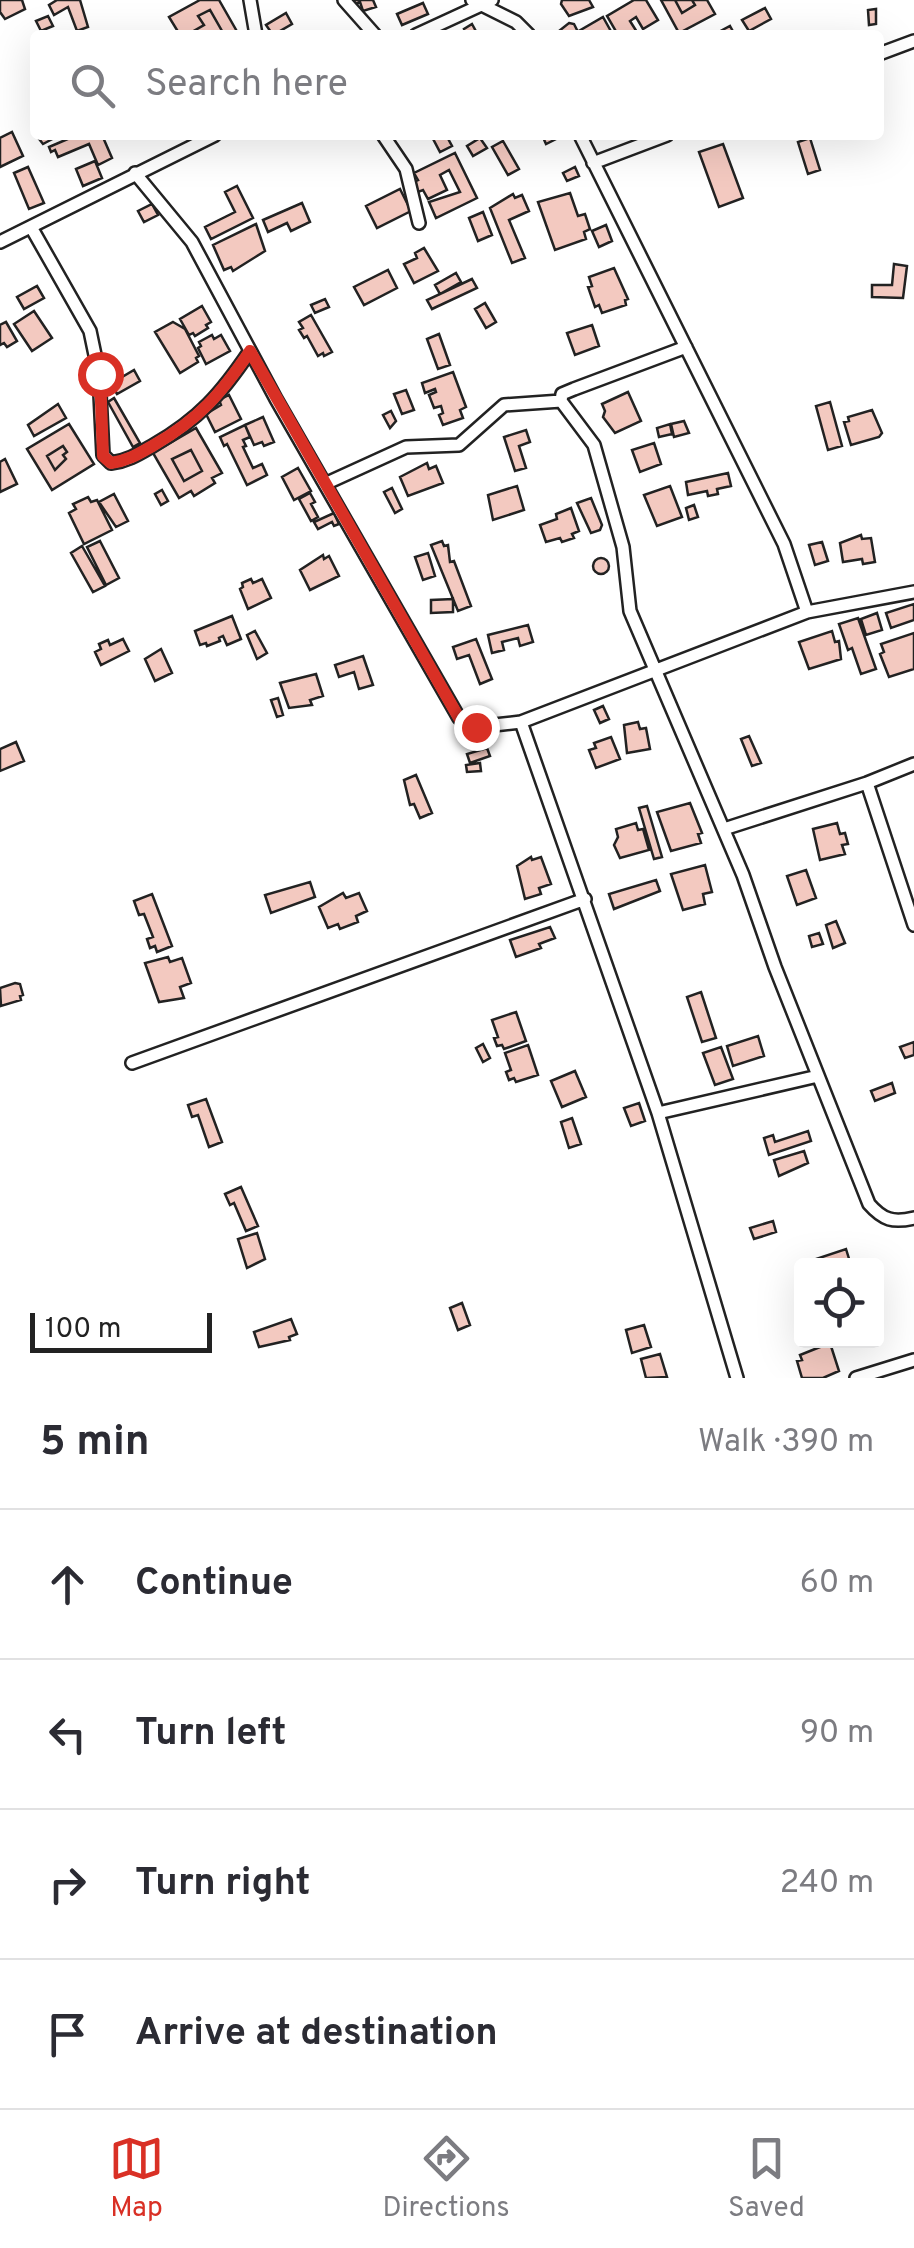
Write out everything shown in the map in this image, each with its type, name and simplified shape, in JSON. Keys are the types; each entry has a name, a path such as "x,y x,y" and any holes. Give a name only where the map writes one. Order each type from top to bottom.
{"street":[{"path":"250,0 255,30"},
{"path":"344,0 370,30"},
{"path":"426,30 481,2 524,30"},
{"path":"884,52 914,41"},
{"path":"0,242 204,140"},
{"path":"387,140 406,169 419,223"},
{"path":"582,140 784,544 807,612"},
{"path":"594,163 654,140"},
{"path":"135,173 192,242 459,718 476,727 521,722 807,612 914,592"},
{"path":"31,227 90,331 100,374 103,456 111,463 125,462 188,425 228,383 250,351"},
{"path":"686,347 562,394 561,401 594,445 623,547 630,611 724,829 869,1204 880,1217 896,1222 914,1218"},
{"path":"327,483 406,447 459,445 504,405 561,401"},
{"path":"521,722 658,1113 737,1378"},
{"path":"724,829 914,764"},
{"path":"866,783 914,925"},
{"path":"132,1062 585,899"},
{"path":"658,1113 818,1076"},
{"path":"856,1378 914,1360"}],"building":[{"path":"0,0 22,0 25,9 5,19 0,12"},
{"path":"57,0 80,0 88,27 77,30 68,7 54,15 49,5"},
{"path":"200,0 219,0 236,30 221,30 210,10 198,16 204,25 195,30 177,30 169,17"},
{"path":"349,0 373,0 376,7 363,11 360,2 351,6"},
{"path":"562,0 589,0 593,7 569,16"},
{"path":"634,0 646,0 658,20 643,29 636,17 630,21 636,30 615,30 607,16"},
{"path":"661,0 675,0 682,13 695,5 692,0 707,0 715,14 677,30"},
{"path":"675,0 692,0 695,5 682,13"},
{"path":"423,3 428,14 402,25 397,14"},
{"path":"765,8 771,19 751,30 742,20"},
{"path":"876,9 876,24 869,25 868,10"},
{"path":"210,10 221,30 195,30 204,25 198,16"},
{"path":"286,13 292,24 282,30 270,30 266,25"},
{"path":"48,16 53,26 40,30 36,21"},
{"path":"603,17 610,30 581,30"},
{"path":"569,23 577,30 560,30"},
{"path":"12,132 23,156 0,167 0,138"},
{"path":"65,140 104,140 112,158 98,165 89,144 58,157 49,147"},
{"path":"434,140 449,140 452,146 440,152"},
{"path":"481,140 487,148 473,156 467,146"},
{"path":"811,140 820,170 808,174 798,142"},
{"path":"503,141 519,169 508,175 492,147"},
{"path":"723,144 743,198 719,207 699,152"},
{"path":"455,153 477,198 436,218 429,202 460,192 449,170 440,175 447,190 428,199 423,190 418,192 414,173"},
{"path":"95,161 102,178 83,186 76,169"},
{"path":"28,167 44,203 29,209 14,173"},
{"path":"575,167 579,176 567,181 563,173"},
{"path":"237,186 253,218 211,239 205,227 235,212 225,192"},
{"path":"400,189 411,211 377,228 366,206"},
{"path":"570,193 578,216 585,214 590,229 584,232 586,239 555,250 538,202"},
{"path":"513,194 515,198 522,195 529,211 509,220 525,258 512,263 490,208"},
{"path":"302,203 310,222 291,231 287,223 268,232 263,220"},
{"path":"152,204 158,215 144,222 138,211"},
{"path":"483,212 492,235 478,241 469,218"},
{"path":"256,224 265,251 233,271 231,267 224,270 213,245"},
{"path":"606,225 612,241 599,247 592,231"},
{"path":"424,248 438,271 414,283 404,264 417,258 415,253"},
{"path":"894,264 907,266 903,298 872,297 872,285 892,285"},
{"path":"614,268 628,299 626,305 602,313 599,305 595,307 589,277"},
{"path":"388,270 397,288 364,305 354,287"},
{"path":"456,273 461,282 440,294 435,285"},
{"path":"472,279 477,288 432,309 427,300"},
{"path":"37,286 44,298 24,309 17,297"},
{"path":"325,299 329,307 315,313 311,305"},
{"path":"485,303 496,322 486,328 475,309"},
{"path":"202,306 211,322 195,336 189,335 180,319"},
{"path":"34,311 52,338 32,351 14,324"},
{"path":"311,315 332,352 324,356 318,356 299,330 303,328 299,322"},
{"path":"6,322 17,341 7,347 4,343 0,345 0,325"},
{"path":"173,322 185,329 199,356 198,362 180,373 155,332"},
{"path":"592,325 599,346 575,355 567,333"},
{"path":"439,334 450,365 438,369 427,339"},
{"path":"212,335 214,339 221,335 230,351 206,364 199,342"},
{"path":"115,364 122,377 134,370 140,381 117,394 103,370"},
{"path":"453,372 466,407 460,410 463,418 443,425 441,406 434,408 429,395 435,389 425,393 422,383"},
{"path":"406,390 414,410 402,414 394,394"},
{"path":"628,392 641,421 615,433 603,417 602,404"},
{"path":"229,395 241,419 215,432 206,414"},
{"path":"114,398 140,443 133,447 108,402"},
{"path":"830,402 842,446 828,450 816,406"},
{"path":"58,404 66,418 34,436 28,425"},
{"path":"872,410 882,433 851,445 844,422 849,421 848,417"},
{"path":"391,411 396,421 390,428 383,415"},
{"path":"263,417 274,442 254,445 245,425"},
{"path":"684,421 689,433 674,437 671,424"},
{"path":"69,424 94,464 52,490 27,449","holes":["63,446 67,452 63,455 66,459 55,470 47,456"]},
{"path":"670,424 672,434 659,437 657,428"},
{"path":"245,425 250,437 243,440 243,447 253,468 262,464 267,475 247,485 220,437"},
{"path":"196,428 222,473 212,478 215,483 194,496 191,491 179,498 153,453","holes":["191,450 202,471 184,481 172,459"]},
{"path":"526,430 530,442 519,446 526,468 515,471 504,437"},
{"path":"654,443 661,464 640,472 632,450"},
{"path":"63,446 66,459 55,470 47,456"},
{"path":"191,450 202,471 184,481 172,459"},
{"path":"5,459 17,484 0,492 0,462"},
{"path":"427,463 429,469 436,466 443,483 408,496 400,477"},
{"path":"298,468 311,491 294,500 282,477"},
{"path":"728,473 731,486 717,489 718,494 708,496 707,491 688,495 686,482"},
{"path":"517,486 524,510 493,520 488,495"},
{"path":"670,486 682,517 657,526 644,495"},
{"path":"392,488 402,509 395,513 384,492"},
{"path":"162,490 168,501 161,505 155,494"},
{"path":"310,493 318,517 311,521 299,499"},
{"path":"114,494 128,521 116,527 99,502"},
{"path":"88,497 91,502 97,500 112,530 84,544 69,513 76,509 73,504"},
{"path":"591,498 602,525 591,533 577,503"},
{"path":"694,505 698,517 689,520 686,508"},
{"path":"571,508 579,531 572,534 574,538 546,542 540,525"},
{"path":"334,513 339,524 334,526 332,522 318,529 314,522"},
{"path":"861,535 862,539 871,538 875,562 843,562 840,543"},
{"path":"100,541 119,578 106,585 87,547"},
{"path":"442,541 444,546 448,545 450,562 454,561 471,606 458,611 431,545"},
{"path":"822,542 828,561 815,565 809,545"},
{"path":"82,546 105,586 93,592 71,553"},
{"path":"428,553 435,576 423,580 415,557"},
{"path":"323,555 324,559 329,556 339,576 310,590 300,570"},
{"path":"601,558 609,566 601,574 593,566"},
{"path":"251,579 253,583 262,579 271,598 248,609 240,589 242,583"},
{"path":"453,599 453,612 431,613 431,600"},
{"path":"914,604 914,620 891,628 886,613"},
{"path":"877,613 882,630 866,635 861,619"},
{"path":"232,616 241,639 227,645 223,636 220,641 200,645 195,631"},
{"path":"858,618 876,669 861,674 839,624"},
{"path":"528,625 533,642 520,646 518,638 502,642 504,650 492,653 488,635"},
{"path":"255,631 267,653 257,659 247,635"},
{"path":"832,631 835,642 839,641 841,659 809,669 799,642"},
{"path":"914,633 914,669 889,677 880,654 884,652 881,644"},
{"path":"123,639 129,651 101,665 95,652 101,649 99,644 108,640 110,645"},
{"path":"476,639 492,679 480,684 469,655 457,659 453,647"},
{"path":"161,649 172,673 155,681 145,659"},
{"path":"363,656 373,685 359,689 354,672 339,677 335,665"},
{"path":"316,674 323,696 310,700 312,705 289,708 280,683"},
{"path":"278,698 283,715 277,717 271,700"},
{"path":"603,706 609,719 600,723 594,710"},
{"path":"638,722 640,729 646,728 650,749 627,753 624,725"},
{"path":"749,736 761,763 752,766 741,739"},
{"path":"611,737 620,759 596,768 589,750 596,748 594,743"},
{"path":"16,742 24,761 0,771 0,749"},
{"path":"487,748 490,756 470,763 467,754"},
{"path":"480,763 481,771 467,772 466,765"},
{"path":"416,775 432,813 420,818 414,804 410,805 404,780"},
{"path":"690,803 702,833 698,834 701,843 671,851 657,812"},
{"path":"647,806 662,857 654,859 639,808"},
{"path":"636,823 638,830 643,829 649,850 620,858 614,845 616,829"},
{"path":"837,823 848,844 842,845 845,854 820,860 813,829"},
{"path":"531,857 541,857 551,884 539,888 541,894 525,899 517,866"},
{"path":"705,865 712,892 703,894 705,904 683,910 671,874"},
{"path":"806,870 816,898 797,905 787,876"},
{"path":"656,880 660,891 614,909 609,894"},
{"path":"310,882 315,897 271,913 265,895"},
{"path":"343,893 346,898 359,893 367,911 356,916 358,922 340,929 338,924 328,928 319,907"},
{"path":"152,894 172,946 157,952 155,946 150,948 147,939 153,937 134,901"},
{"path":"836,921 845,943 833,948 826,925"},
{"path":"550,927 555,938 516,957 510,940"},
{"path":"819,933 823,944 812,947 809,936"},
{"path":"168,957 170,962 182,958 191,983 180,987 184,998 159,1002 145,963"},
{"path":"20,984 21,1000 1,1006 0,988"},
{"path":"701,992 716,1038 702,1042 687,997"},
{"path":"516,1012 526,1041 504,1049 497,1046 492,1020"},
{"path":"758,1036 764,1056 733,1066 727,1046"},
{"path":"914,1042 914,1055 905,1058 900,1047"},
{"path":"483,1044 490,1058 483,1062 476,1048"},
{"path":"528,1045 538,1075 516,1082 514,1078 509,1080 506,1072 511,1070 505,1053"},
{"path":"721,1047 733,1079 715,1085 703,1053"},
{"path":"575,1071 586,1097 562,1107 551,1081"},
{"path":"892,1083 895,1093 875,1101 871,1091"},
{"path":"206,1099 222,1142 209,1147 198,1115 192,1117 188,1105"},
{"path":"639,1103 645,1121 631,1126 624,1108"},
{"path":"572,1118 581,1144 569,1148 561,1122"},
{"path":"808,1131 811,1141 769,1155 764,1138 773,1135 775,1142"},
{"path":"804,1151 808,1163 779,1176 774,1160"},
{"path":"241,1187 258,1226 246,1231 234,1203 230,1205 225,1194"},
{"path":"773,1221 776,1232 754,1239 750,1228"},
{"path":"257,1233 265,1259 247,1268 238,1239"},
{"path":"846,1249 849,1258 819,1258"},
{"path":"462,1303 470,1325 458,1330 450,1308"},
{"path":"291,1319 297,1334 290,1340 259,1347 254,1332"},
{"path":"644,1325 651,1347 632,1353 626,1330"},
{"path":"818,1348 832,1348 839,1371 823,1378 802,1378 797,1361 802,1360 800,1355"},
{"path":"660,1354 667,1377 646,1378 641,1359"}],"route":[{"path":"100,374 103,456 111,463 125,462 188,425 228,383 250,351 459,718 476,727"}]}
